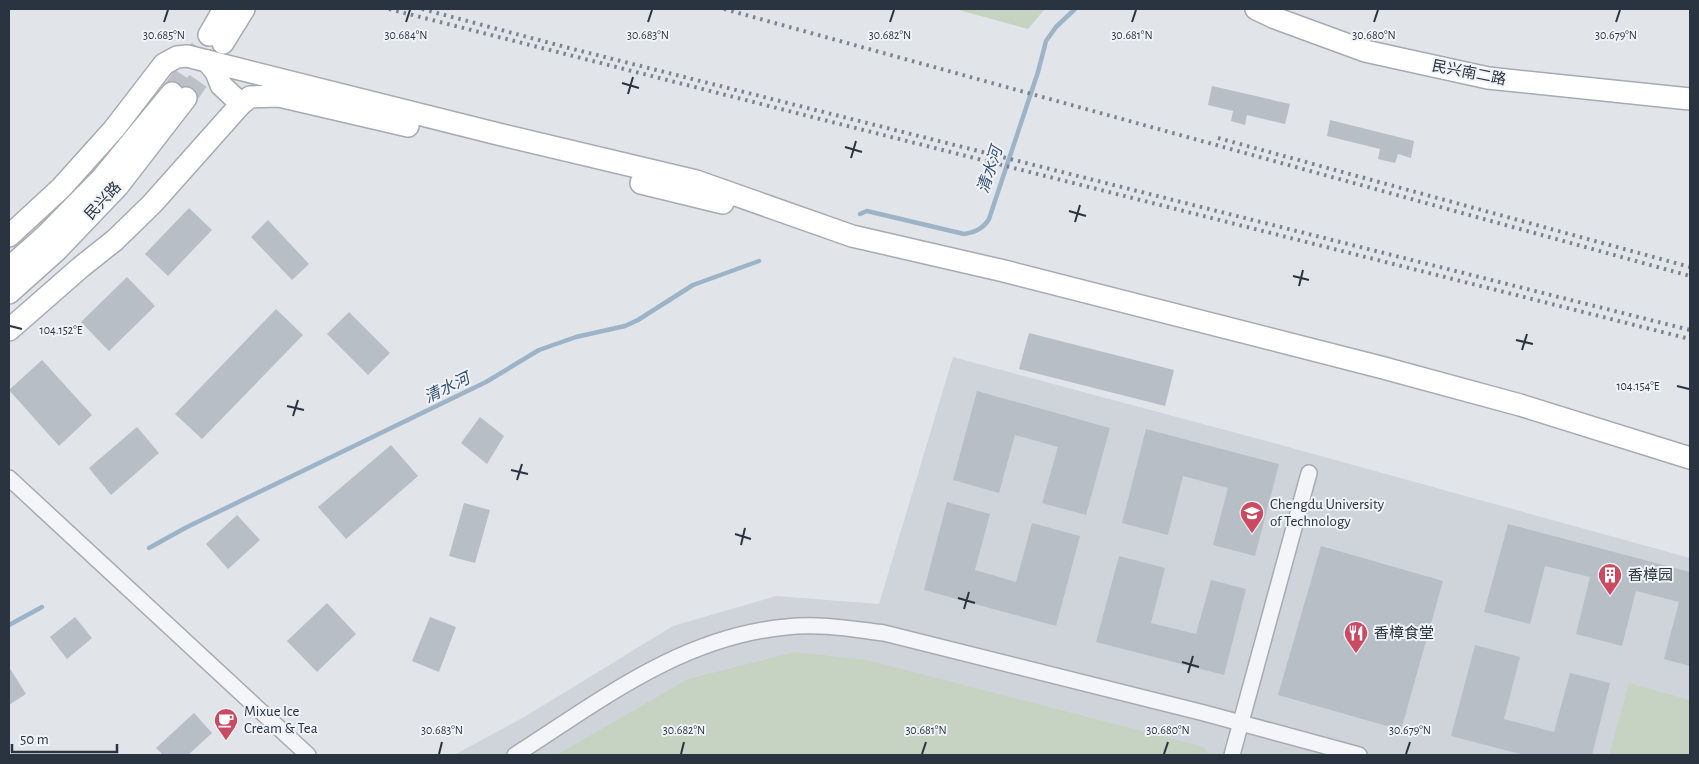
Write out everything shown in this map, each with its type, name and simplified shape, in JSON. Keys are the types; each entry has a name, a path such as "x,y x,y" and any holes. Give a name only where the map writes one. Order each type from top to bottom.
{"street":[{"path":"224,9 216,39 244,9"},
{"name":"民兴南二路","path":"1256,9 1275,18 1365,51 1488,78 1690,99"},
{"path":"9,236 61,188 114,129 164,64 177,57 187,56 498,134 696,181 852,236 1023,276 1380,367 1520,405 1690,458"},
{"path":"207,61 216,72 221,85 241,104"},
{"name":"民兴路","path":"9,268 45,236 179,96 118,186 56,251 9,293"},
{"path":"9,330 115,240 152,204 241,104 250,97 279,96 586,169 756,212 848,246 1138,316 1371,378 1524,420 1690,473"},
{"path":"1232,755 1309,473"},
{"path":"9,478 308,755"},
{"path":"515,755 641,674 687,652 729,636 786,627 831,627 884,633 1359,755"}],"shaded area":[{"name":"Chengdu University of Technology","path":"953,357 1690,558 1690,755 454,755 526,716 673,626 776,596 879,604"}],"green space":[{"path":"955,9 1045,9 1028,29"},
{"path":"795,652 867,660 1204,747 1209,755 556,755 688,679"},
{"path":"1629,683 1690,700 1690,755 1609,755"}],"building":[{"path":"1212,86 1290,104 1285,124 1247,115 1245,125 1231,121 1233,111 1208,105"},
{"path":"1330,120 1414,141 1411,158 1398,154 1395,163 1378,159 1380,149 1327,136"},
{"path":"189,208 212,230 168,276 145,254"},
{"path":"268,220 309,264 292,280 251,237"},
{"path":"127,277 155,306 109,351 81,322"},
{"path":"276,309 303,335 202,439 175,414"},
{"path":"349,312 390,353 368,375 327,334"},
{"path":"1029,333 1174,370 1165,406 1019,369"},
{"path":"42,360 92,415 59,446 9,390"},
{"path":"977,391 1110,428 1086,515 1042,503 1058,447 1015,435 999,493 953,480"},
{"path":"480,417 504,436 487,464 461,443"},
{"path":"137,427 159,453 111,495 89,468"},
{"path":"1146,429 1279,464 1255,556 1213,545 1228,488 1183,476 1168,535 1122,523"},
{"path":"391,445 418,476 346,539 318,507"},
{"path":"947,502 990,514 975,570 1016,582 1032,523 1080,536 1056,626 924,590"},
{"path":"464,503 490,510 475,563 449,556"},
{"path":"237,515 260,540 228,569 206,544"},
{"name":"香樟园","path":"1508,524 1690,572 1690,666 1664,659 1679,602 1636,591 1622,646 1576,634 1590,577 1545,566 1530,624 1484,612"},
{"name":"香樟食堂","path":"1321,546 1443,581 1401,730 1278,695"},
{"path":"1119,556 1165,568 1151,623 1196,634 1211,580 1246,589 1224,675 1096,642"},
{"path":"327,603 356,634 317,672 287,641"},
{"path":"75,617 92,638 67,659 50,637"},
{"path":"430,617 456,627 439,672 412,661"},
{"path":"1475,645 1520,657 1504,719 1554,732 1570,673 1610,683 1592,755 1524,755 1451,736"},
{"path":"9,667 26,694 9,705"},
{"path":"194,713 212,733 188,755 163,755 156,748"}],"waterway":[{"name":"清水河","path":"860,214 867,211 964,234 981,228 989,219 1038,72 1046,41 1056,27 1075,9"},
{"name":"清水河","path":"149,548 187,527 486,382 539,350 576,337 625,326 638,320 693,285 759,261"},
{"name":"清水河","path":"9,625 42,607"}],"tunnel":[{"path":"172,93 209,35"},
{"path":"186,98 220,49"}],"railway":[{"path":"389,9 1690,339"},
{"path":"422,9 569,48 1690,330"},
{"path":"724,9 1690,276"},
{"path":"1218,138 1690,267"}],"place":[{"name":"Chengdu University of Technology","path":"1252,534"},
{"name":"香樟园","path":"1610,596"},
{"name":"香樟食堂","path":"1356,654"},
{"name":"Mixue Ice Cream & Tea","path":"226,741"}]}
